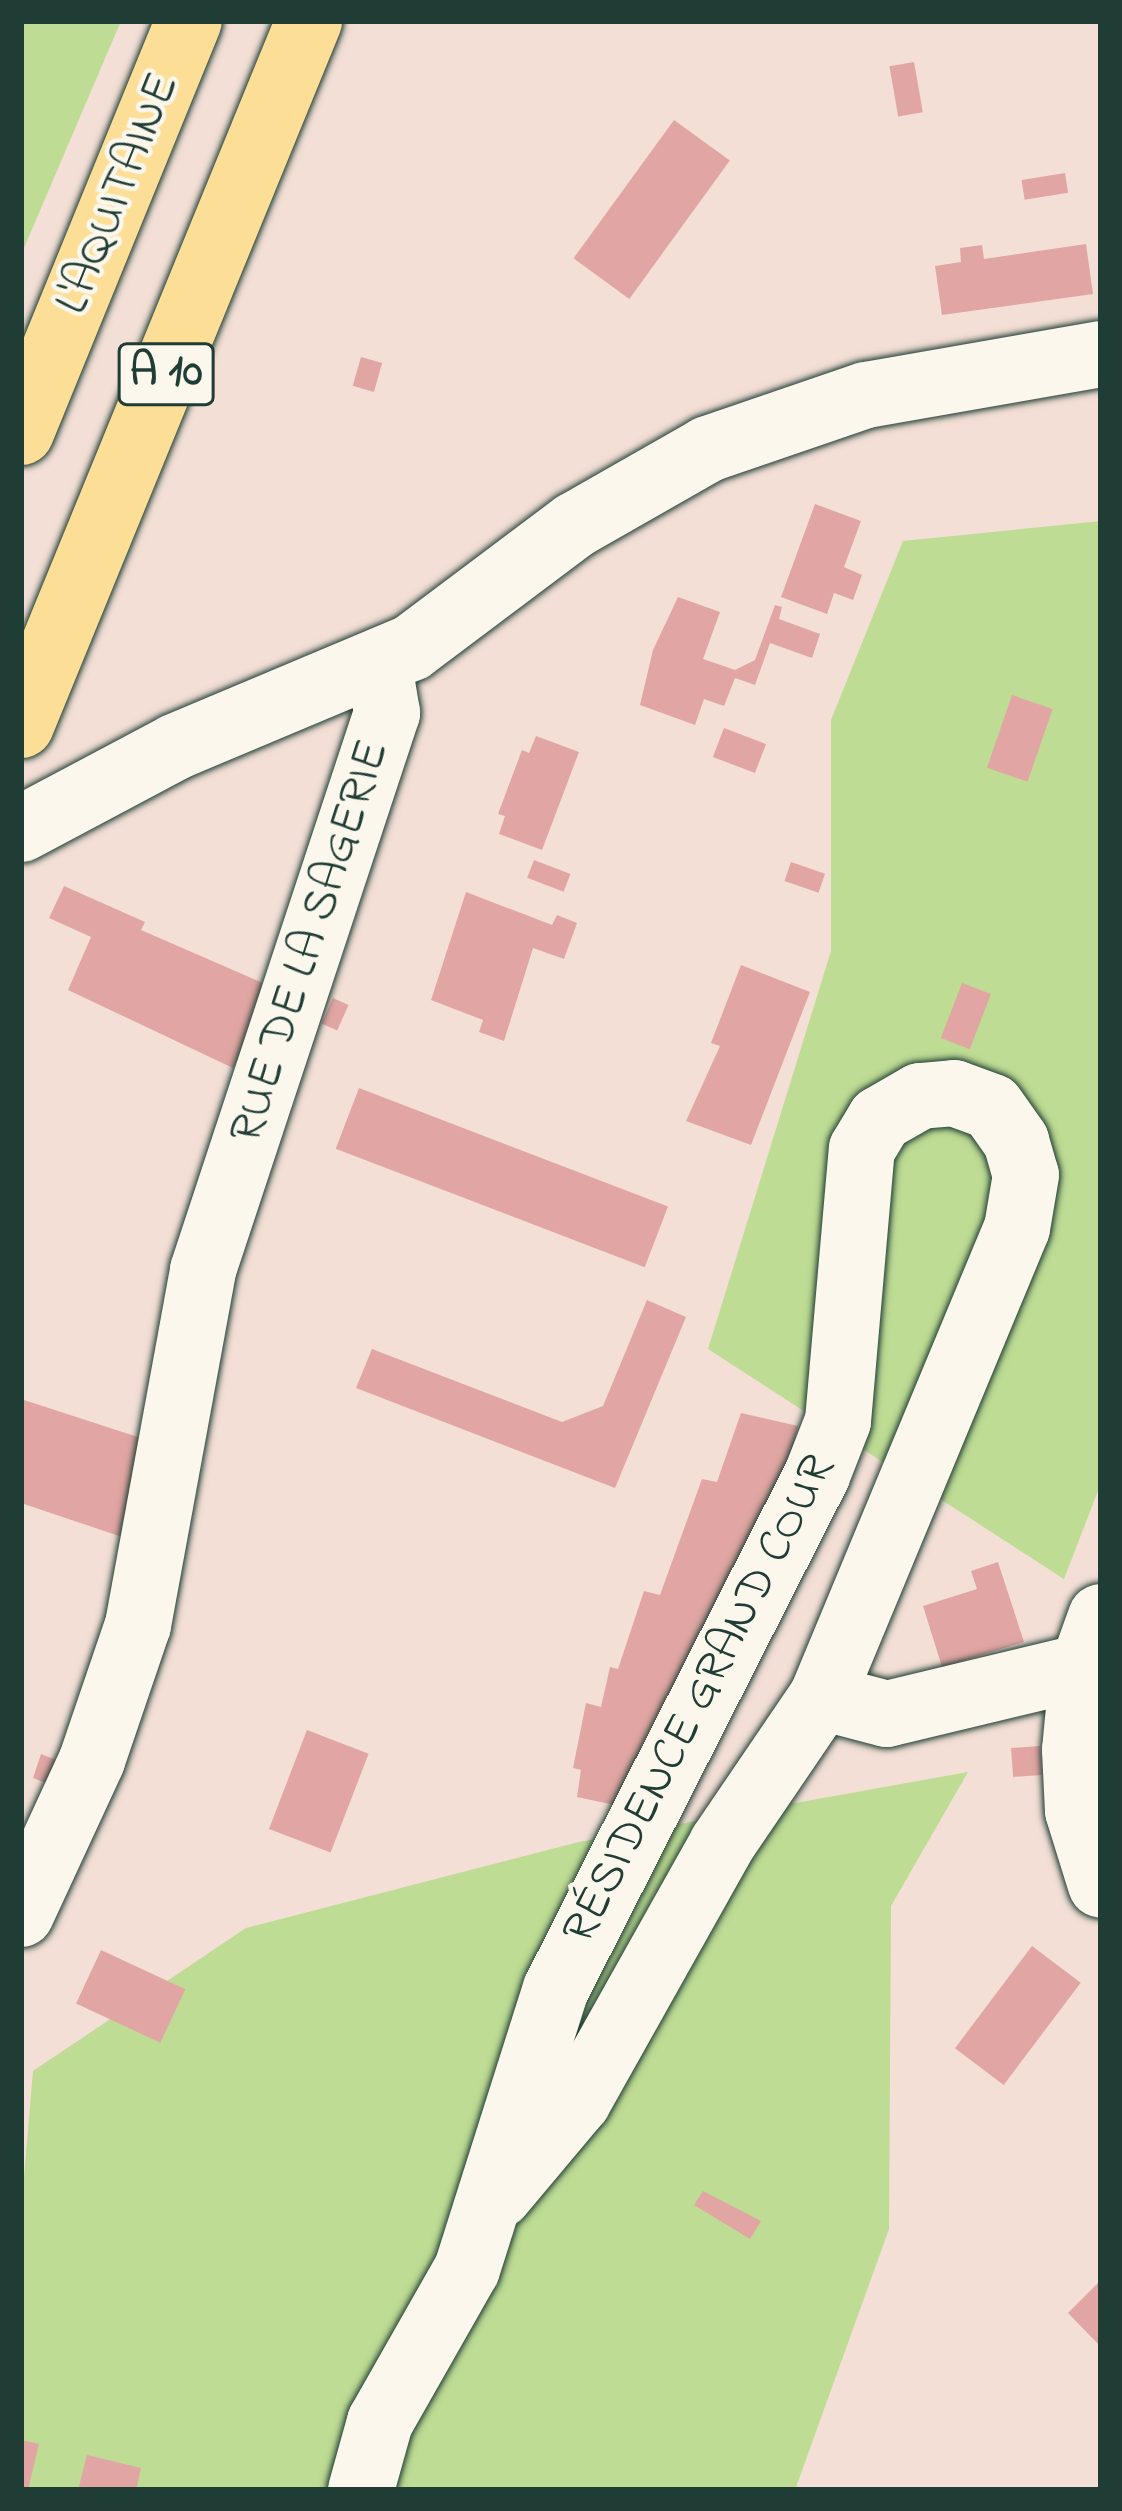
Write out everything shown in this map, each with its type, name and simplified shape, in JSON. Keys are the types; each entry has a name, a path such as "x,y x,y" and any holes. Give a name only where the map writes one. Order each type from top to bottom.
{"highway":[{"name":"L'AQUITAINE","path":"21,433 189,21"},
{"name":"A 10","path":"21,725 309,21"}],"street":[{"path":"21,829 175,747 379,665 439,630 575,525 708,449 866,395 1101,354"},
{"name":"RUE DE LA SAGERIE","path":"21,1914 92,1760 138,1624 202,1270 387,713 379,665"},
{"name":"RÉSIDENCE GRAND COUR","path":"364,2488 380,2422 467,2269 493,2202 518,2092 556,1989 838,1420 862,1149 899,1103 954,1093 992,1108 1016,1141 1026,1175 1017,1228 821,1697 722,1844 578,2101 493,2202"},
{"path":"821,1697 886,1714 1092,1642 1078,1811 1101,1885"}],"green space":[{"path":"21,21 121,21 21,255"},
{"path":"1101,521 1101,1483 1064,1579 708,1349 831,951 831,720 903,541"},
{"path":"968,1772 891,1906 889,2229 795,2490 21,2490 21,2213 33,2071 246,1928 579,1842"}],"building":[{"path":"914,62 923,112 898,117 889,66"},
{"path":"674,120 730,161 629,299 573,258"},
{"path":"1065,173 1068,193 1025,200 1022,180"},
{"path":"1086,244 1093,294 942,315 935,266 961,262 960,248 982,245 984,259"},
{"path":"361,357 382,363 374,392 353,386"},
{"path":"815,504 861,521 844,567 862,575 853,600 834,593 827,614 781,597"},
{"path":"678,597 720,612 703,659 735,670 755,660 775,605 782,607 779,619 820,634 812,658 770,643 755,685 735,678 724,706 704,699 695,725 640,705 653,650"},
{"path":"1012,695 1053,709 1028,782 987,768"},
{"path":"724,728 766,744 755,773 713,757"},
{"path":"536,736 579,752 542,850 499,834 505,816 498,814 522,750 529,753"},
{"path":"534,860 570,874 564,892 527,878"},
{"path":"791,862 825,874 819,893 784,881"},
{"path":"64,886 145,922 141,930 272,987 233,1068 68,990 91,937 49,918"},
{"path":"466,892 552,925 557,915 577,923 564,959 533,948 504,1041 479,1032 483,1020 431,1000"},
{"path":"741,965 810,992 751,1145 686,1121 720,1046 711,1043"},
{"path":"962,983 991,994 970,1049 941,1038"},
{"path":"333,998 349,1005 337,1030 322,1024"},
{"path":"359,1088 668,1207 645,1267 336,1149"},
{"path":"647,1300 686,1317 615,1488 356,1388 372,1349 562,1422 603,1406"},
{"path":"21,1399 144,1439 128,1539 21,1503"},
{"path":"741,1413 798,1426 791,1456 633,1809 577,1797 581,1770 573,1768 586,1703 601,1707 610,1667 618,1669 644,1591 660,1595 702,1479 717,1482"},
{"path":"998,1562 1024,1642 942,1667 923,1606 977,1589 971,1571"},
{"path":"307,1730 369,1754 331,1853 269,1829"},
{"path":"1040,1746 1042,1775 1013,1777 1011,1748"},
{"path":"41,1754 64,1763 59,1788 33,1778"},
{"path":"1032,1946 1081,1983 1004,2085 955,2048"},
{"path":"101,1950 185,1989 160,2043 76,2003"},
{"path":"703,2191 761,2221 750,2239 694,2205"},
{"path":"1101,2280 1101,2347 1068,2313"},
{"path":"21,2440 39,2444 28,2490 21,2489"},
{"path":"87,2455 141,2468 136,2490 78,2490"}]}
